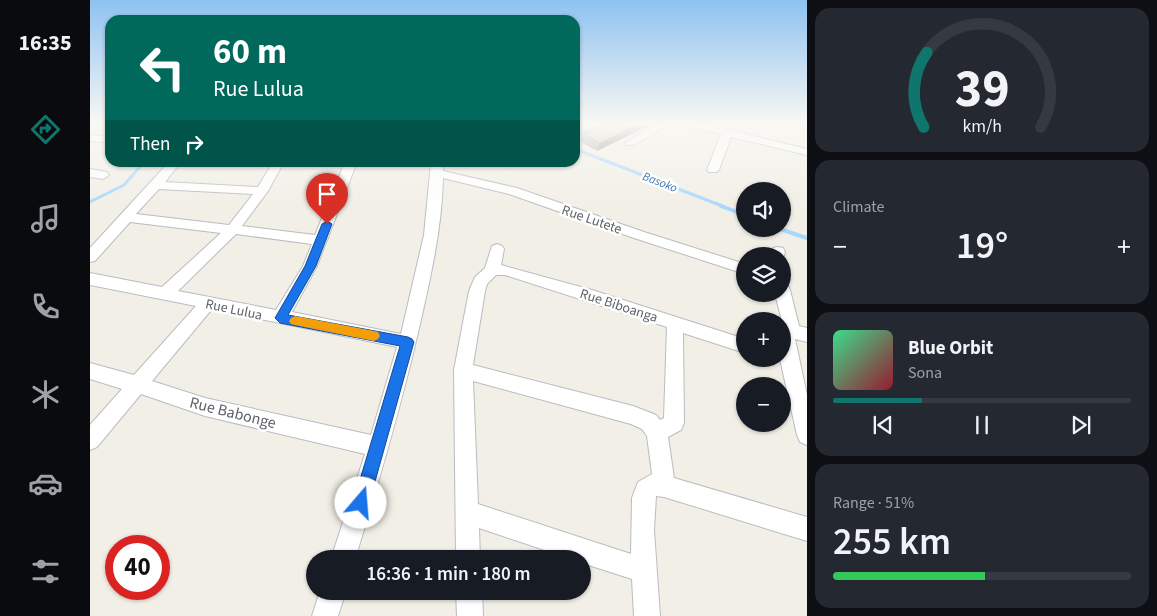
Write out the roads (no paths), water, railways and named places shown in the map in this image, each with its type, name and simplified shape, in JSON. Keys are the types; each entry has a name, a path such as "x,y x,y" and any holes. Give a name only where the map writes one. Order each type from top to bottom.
{"street":[{"path":"713,170 720,152"},
{"path":"90,257 172,167"},
{"path":"165,294 232,230 262,191 276,167"},
{"path":"280,318 306,275 348,167"},
{"path":"346,550 408,342 431,238 437,168"},
{"name":"Rue Lutete","path":"437,168 512,191 736,266"},
{"path":"90,174 103,175"},
{"path":"156,185 262,191"},
{"path":"126,217 321,240"},
{"path":"468,550 463,370 477,291 480,281 492,270 497,249"},
{"name":"Rue Biboanga","path":"492,270 505,270 736,343"},
{"name":"Rue Lulua","path":"90,279 208,304 408,342"},
{"path":"786,302 795,332"},
{"path":"90,440 208,304"},
{"path":"657,432 674,423 675,324"},
{"path":"790,367 802,396 807,435"},
{"path":"463,370 633,415 649,422 657,432 664,486"},
{"name":"Rue Babonge","path":"90,371 139,384 205,407 378,447"},
{"path":"647,616 643,504 645,491 652,485 664,486 807,529"},
{"path":"466,512 644,571"},
{"path":"325,616 330,600"},
{"path":"469,600 470,616"}],"waterway":[{"name":"Basoko","path":"582,152 725,207"},
{"path":"90,202 124,185 140,167"},
{"name":"Basoko","path":"721,206 736,212"},
{"name":"Basoko","path":"791,233 807,238"}]}
